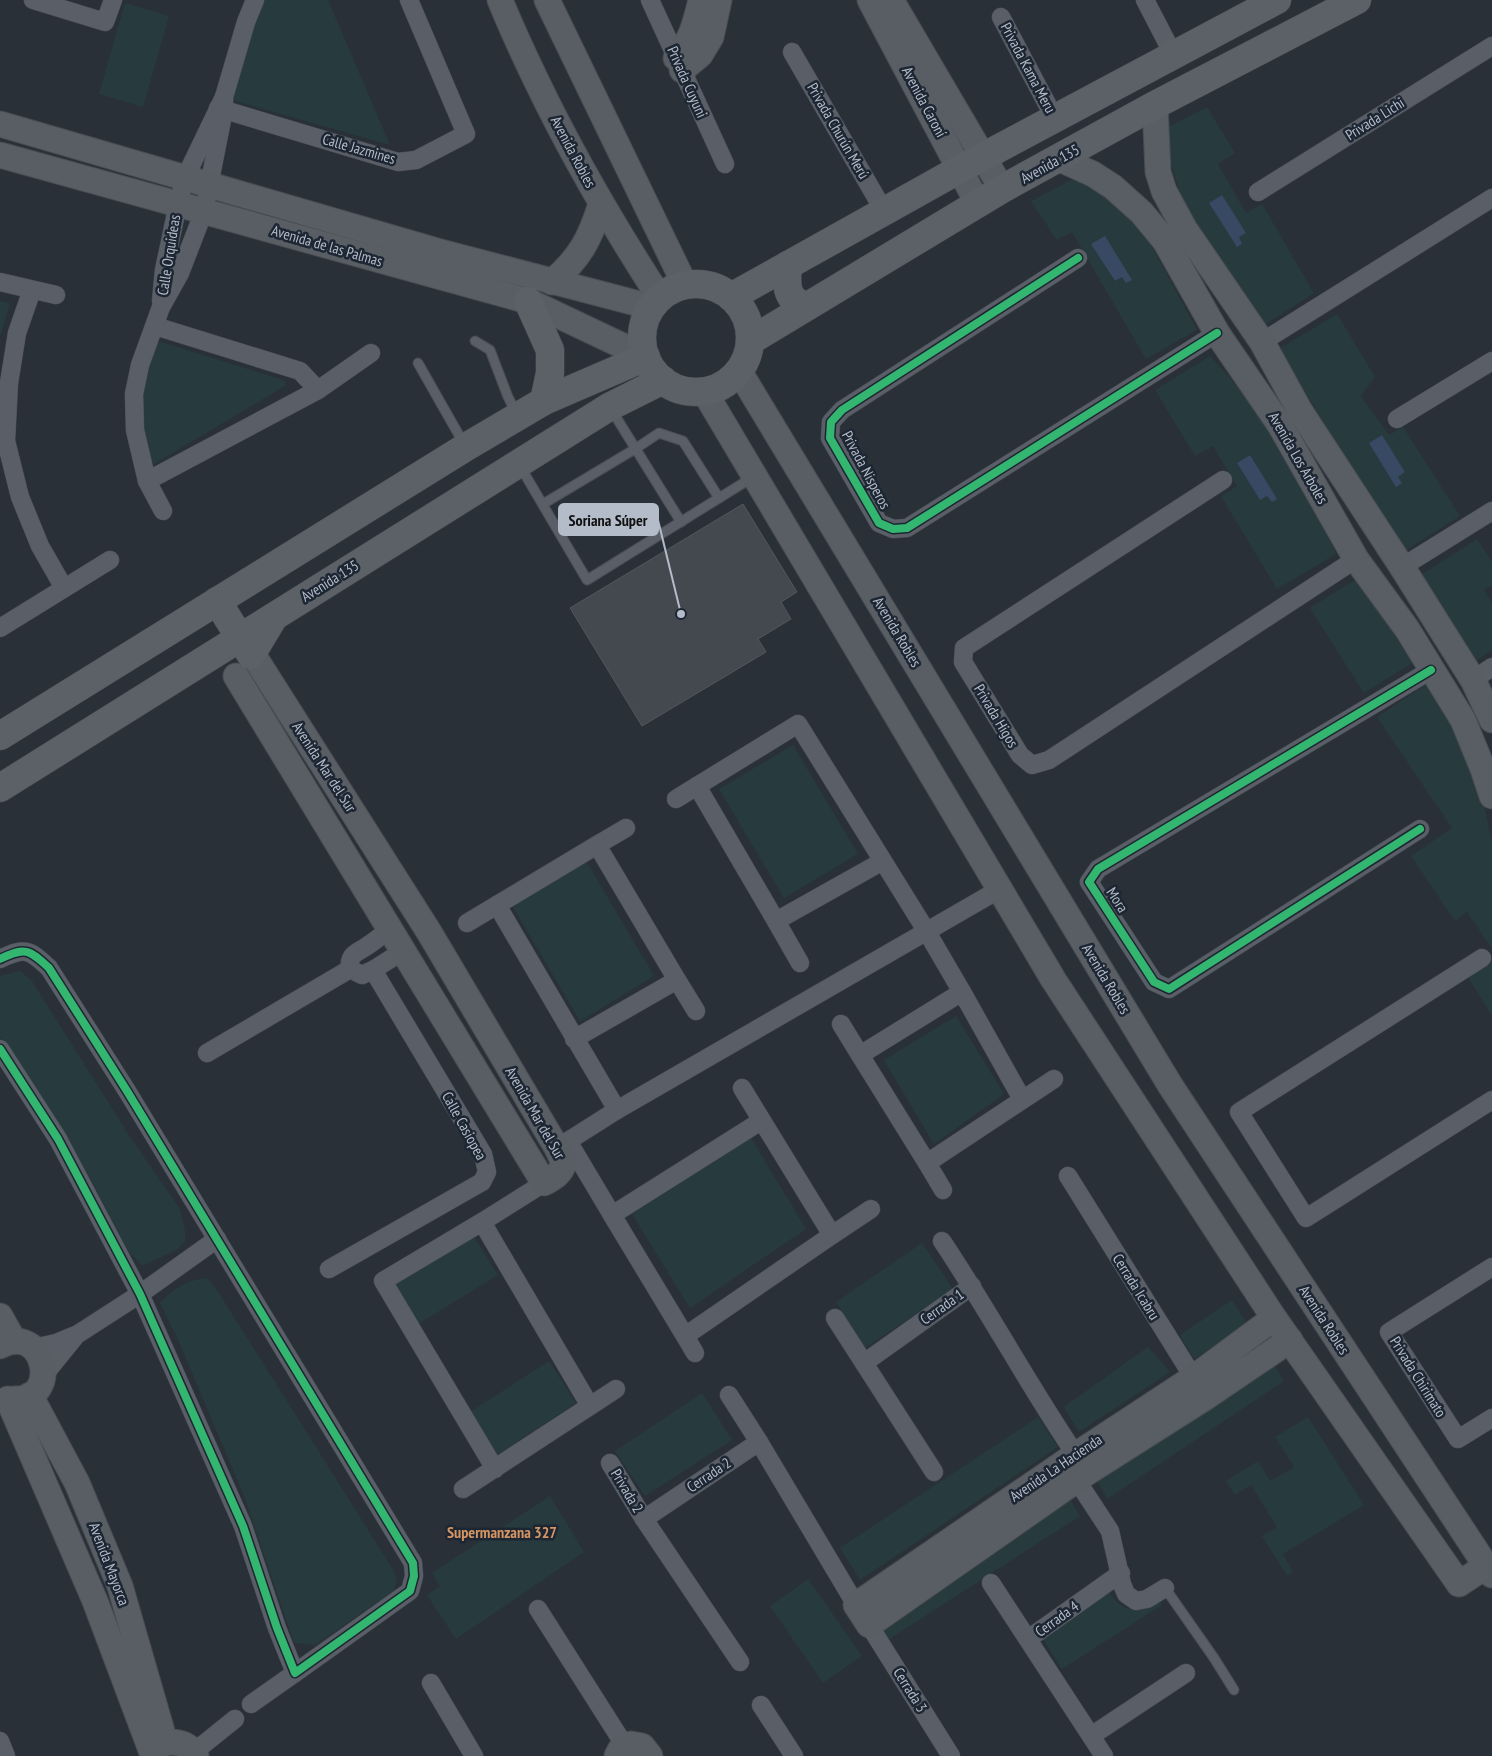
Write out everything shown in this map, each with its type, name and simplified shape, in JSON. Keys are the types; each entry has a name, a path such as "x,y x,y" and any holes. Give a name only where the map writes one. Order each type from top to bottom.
{"main road":[{"path":"731,297 960,169 1277,0"},
{"name":"Avenida 135","path":"750,341 1002,190 1155,105 1357,0"},
{"path":"788,265 788,293 799,304 808,306"},
{"path":"702,284 712,286 731,297 740,306 750,329 747,357 739,371 723,384 704,391 682,390 663,380 653,370 646,357 642,335 645,321 655,303 669,291 685,285 702,284"},
{"path":"517,290 550,350 550,374 544,401"},
{"path":"0,736 466,447 544,401 646,357"},
{"name":"Avenida 135","path":"0,788 195,666 239,657 276,615 609,407 663,380"},
{"path":"519,417 529,457"},
{"path":"207,607 239,657"}],"street":[{"path":"33,0 105,22 113,0"},
{"path":"210,185 222,105 246,22 255,0"},
{"name":"Calle Jazmines","path":"222,105 398,162 416,160 466,134 409,0"},
{"name":"Avenida Robles","path":"500,0 551,112 655,303"},
{"path":"547,0 685,285"},
{"name":"Privada Cuyuni","path":"650,0 724,164"},
{"path":"679,64 693,33 700,0"},
{"path":"679,64 700,55 711,37 719,0"},
{"name":"Avenida Caroní","path":"870,0 978,204"},
{"name":"Avenida Caroní","path":"891,0 1002,190"},
{"path":"1144,0 1174,56"},
{"name":"Privada Kama Meru","path":"1001,17 1055,119"},
{"name":"Privada Lichi","path":"1258,192 1492,46"},
{"name":"Privada Churún Merú","path":"792,52 884,211"},
{"path":"185,178 222,105"},
{"name":"Avenida Los Arboles","path":"1155,105 1158,172 1164,191 1184,228 1262,342 1290,418 1356,559 1407,629 1462,720 1483,769 1492,796"},
{"name":"Avenida de las Palmas","path":"0,124 210,185 472,273 517,290 646,357"},
{"name":"Avenida de las Palmas","path":"0,155 204,211 472,273"},
{"name":"Avenida Los Arboles","path":"1060,159 1093,174 1113,187 1154,226 1217,333 1290,418 1402,567 1431,615 1482,673 1492,720"},
{"name":"Calle Orquideas","path":"161,307 164,270 185,178"},
{"name":"Calle Orquideas","path":"163,511 148,481 135,430 134,394 140,365 161,307 180,273 204,211 210,185"},
{"path":"1262,342 1492,198"},
{"path":"552,282 570,267 584,248 594,227 601,204"},
{"path":"1154,226 1176,211"},
{"name":"Privada Nisperos","path":"1078,258 842,410 831,422 830,438 879,522 893,529 907,528 1217,333"},
{"path":"0,282 56,295"},
{"name":"Avenida de las Palmas","path":"517,290 552,282 655,303"},
{"path":"32,290 17,333 9,383 6,440 20,497 40,546 64,588"},
{"path":"155,326 300,371 318,390"},
{"path":"148,481 318,390 371,353"},
{"path":"1397,419 1492,360"},
{"name":"Avenida Robles","path":"739,371 1170,1085 1489,1570"},
{"path":"704,391 1054,979 1274,1318 1459,1584 1489,1570"},
{"name":"Privada Higos","path":"1223,480 964,648 964,662 1020,755 1032,765 1049,760 1356,559"},
{"path":"1402,567 1492,512"},
{"path":"0,628 110,560"},
{"path":"1407,629 1431,615"},
{"name":"Avenida Mar del Sur","path":"239,657 410,902 563,1144 564,1163 562,1170 544,1184 387,924 239,657"},
{"name":"Mora","path":"1420,829 1169,989 1154,982 1089,882 1098,870 1431,670"},
{"path":"676,799 798,724 927,932 1022,1099"},
{"path":"697,786 800,963"},
{"path":"467,923 626,828"},
{"path":"597,845 696,1011"},
{"path":"776,921 883,861"},
{"path":"695,1353 612,1215 563,1144 617,1110 1000,889"},
{"path":"350,969 352,955 358,950 366,948 410,902"},
{"path":"497,905 617,1110"},
{"path":"0,959 16,951 34,953 49,968 127,1091 413,1563 414,1576 410,1591 251,1704"},
{"path":"350,969 362,975 404,951"},
{"path":"1482,958 1239,1112 1306,1218 1492,1100"},
{"path":"206,1053 350,969"},
{"name":"Calle Casiopea","path":"329,1270 482,1182 488,1172 483,1154 373,970"},
{"path":"574,1039 677,980"},
{"path":"860,1055 962,992"},
{"path":"841,1024 942,1190"},
{"path":"0,1049 58,1139 140,1294 243,1526 277,1628 295,1673"},
{"path":"927,1163 1054,1079"},
{"path":"742,1088 832,1235"},
{"path":"612,1215 761,1121"},
{"name":"Cerrada Icabru","path":"1068,1176 1200,1387"},
{"path":"496,1469 384,1281 544,1184"},
{"path":"685,1336 871,1209"},
{"path":"482,1222 590,1406"},
{"path":"16,1345 56,1343 78,1334 140,1294 217,1239"},
{"path":"942,1241 972,1286"},
{"name":"Privada Chirimato","path":"1492,1267 1389,1332 1458,1439 1492,1418"},
{"name":"Cerrada 1","path":"864,1363 972,1286 1076,1467"},
{"path":"0,1316 16,1345 42,1360 44,1375"},
{"path":"835,1318 934,1472"},
{"name":"Avenida La Hacienda","path":"863,1615 1076,1467 1200,1387 1274,1318"},
{"path":"13,1397 37,1390 44,1375 61,1352 78,1334"},
{"path":"1200,1387 1290,1340"},
{"path":"463,1489 616,1389"},
{"path":"729,1395 863,1615"},
{"name":"Avenida Mayorca","path":"13,1397 77,1483 120,1586 155,1750"},
{"name":"Cerrada 2","path":"644,1519 759,1442"},
{"name":"Privada 2","path":"610,1463 644,1519"},
{"path":"1076,1467 1110,1531 1126,1594 1136,1601 1147,1599 1165,1588"},
{"path":"644,1519 740,1662"},
{"name":"Cerrada 4","path":"1104,1756 1028,1639 1120,1574"},
{"path":"991,1583 1028,1639"},
{"path":"538,1609 621,1751 631,1744 642,1746 650,1756"},
{"name":"Cerrada 3","path":"863,1615 950,1756"},
{"path":"1091,1736 1186,1673"},
{"path":"431,1683 474,1756"},
{"path":"761,1705 794,1756"},
{"path":"155,1750 173,1742 181,1743 195,1754 235,1719"},
{"path":"0,1741 6,1756"}],"lane":[{"path":"475,341 490,350 508,397 519,417"},
{"path":"418,363 466,447"},
{"path":"609,407 681,522"},
{"path":"543,504 636,449 659,433 683,441 720,498"},
{"path":"529,457 543,504 587,580 755,476"},
{"path":"1165,1588 1234,1690"}],"green space":[{"path":"263,0 328,0 390,145 229,99 252,25"},
{"path":"125,3 169,16 143,107 99,94"},
{"path":"1207,107 1235,153 1218,164 1246,213 1262,204 1314,293 1260,328 1215,258 1187,207 1176,180 1169,154 1166,128","holes":["1222,195 1245,233 1238,237 1209,203"]},
{"path":"1077,177 1108,197 1138,221 1197,330 1146,359 1072,232 1057,240 1031,201","holes":["1105,236 1126,283 1122,277 1115,281"]},
{"path":"0,301 10,303 0,337"},
{"path":"1337,314 1375,377 1361,396 1389,435 1403,427 1460,516 1403,552 1279,349","holes":["1381,435 1405,472 1398,477 1369,443"]},
{"path":"155,340 283,380 286,382 285,386 154,464 146,451 142,416 143,396"},
{"path":"1210,356 1248,401 1281,450 1336,554 1277,589 1221,496 1237,486 1213,446 1195,456 1155,390","holes":["1250,455 1272,502 1267,496 1260,500 1237,463"]},
{"path":"1477,539 1492,562 1492,585 1484,590 1492,603 1492,650 1476,661 1421,575"},
{"path":"1358,578 1412,663 1364,693 1310,608"},
{"path":"1430,682 1440,698 1472,769 1485,809 1492,843 1492,948 1467,912 1455,921 1411,856 1452,828 1377,717"},
{"path":"793,745 858,854 784,898 719,789"},
{"path":"586,861 654,976 580,1021 512,905"},
{"path":"1492,959 1492,1016 1468,977"},
{"path":"20,971 32,981 130,1137 180,1209 185,1231 185,1241 176,1250 142,1266 127,1249 91,1180 54,1116 0,1036 0,976"},
{"path":"956,1016 1004,1094 934,1144 884,1060"},
{"path":"751,1138 806,1229 690,1308 632,1214"},
{"path":"470,1230 498,1275 418,1324 390,1278"},
{"path":"922,1243 953,1289 865,1348 836,1302"},
{"path":"207,1278 215,1287 397,1578 394,1591 315,1645 294,1643 244,1496 179,1342 160,1303 180,1286"},
{"path":"1232,1300 1247,1324 1194,1359 1180,1335"},
{"path":"1148,1347 1170,1372 1079,1432 1064,1407"},
{"path":"1269,1357 1284,1381 1107,1499 1097,1480"},
{"path":"549,1361 576,1403 497,1455 470,1412"},
{"path":"702,1393 732,1440 645,1496 615,1451"},
{"path":"1038,1417 1058,1447 860,1580 840,1548"},
{"path":"1308,1417 1364,1505 1283,1554 1293,1572 1287,1576 1262,1536 1277,1527 1251,1485 1235,1495 1226,1481 1258,1461 1270,1481 1294,1467 1275,1437"},
{"path":"550,1496 584,1552 456,1639 427,1595 440,1586 432,1573"},
{"path":"1068,1496 1080,1516 888,1640 877,1622"},
{"path":"808,1579 862,1656 823,1683 770,1606"},
{"path":"1108,1591 1119,1604 1131,1610 1145,1609 1160,1602 1162,1605 1062,1669 1041,1636"}],"water":[{"path":"1222,195 1246,233 1239,237 1242,244 1237,247 1209,203"},
{"path":"1105,236 1132,280 1126,283 1122,277 1115,281 1091,244"},
{"path":"1382,435 1405,472 1398,477 1402,483 1396,487 1369,443"},
{"path":"1250,455 1277,499 1272,502 1267,496 1260,500 1237,463"}],"building":[{"path":"743,504 797,592 781,602 791,619 758,639 766,652 642,726 570,608"}],"cycle path":[{"path":"1078,258 842,410 831,422 830,438 879,523 893,529 907,528 1217,333"},
{"path":"1420,829 1169,989 1154,982 1089,882 1098,869 1431,670"},
{"path":"0,959 15,953 26,952 36,957 49,968 127,1091 413,1563 414,1576 410,1591 295,1673 277,1628 243,1526 140,1294 58,1139 0,1049"}],"place":[{"name":"Soriana Súper","path":"681,614"}],"district":[{"name":"Supermanzana 327","path":"502,1532"}]}
